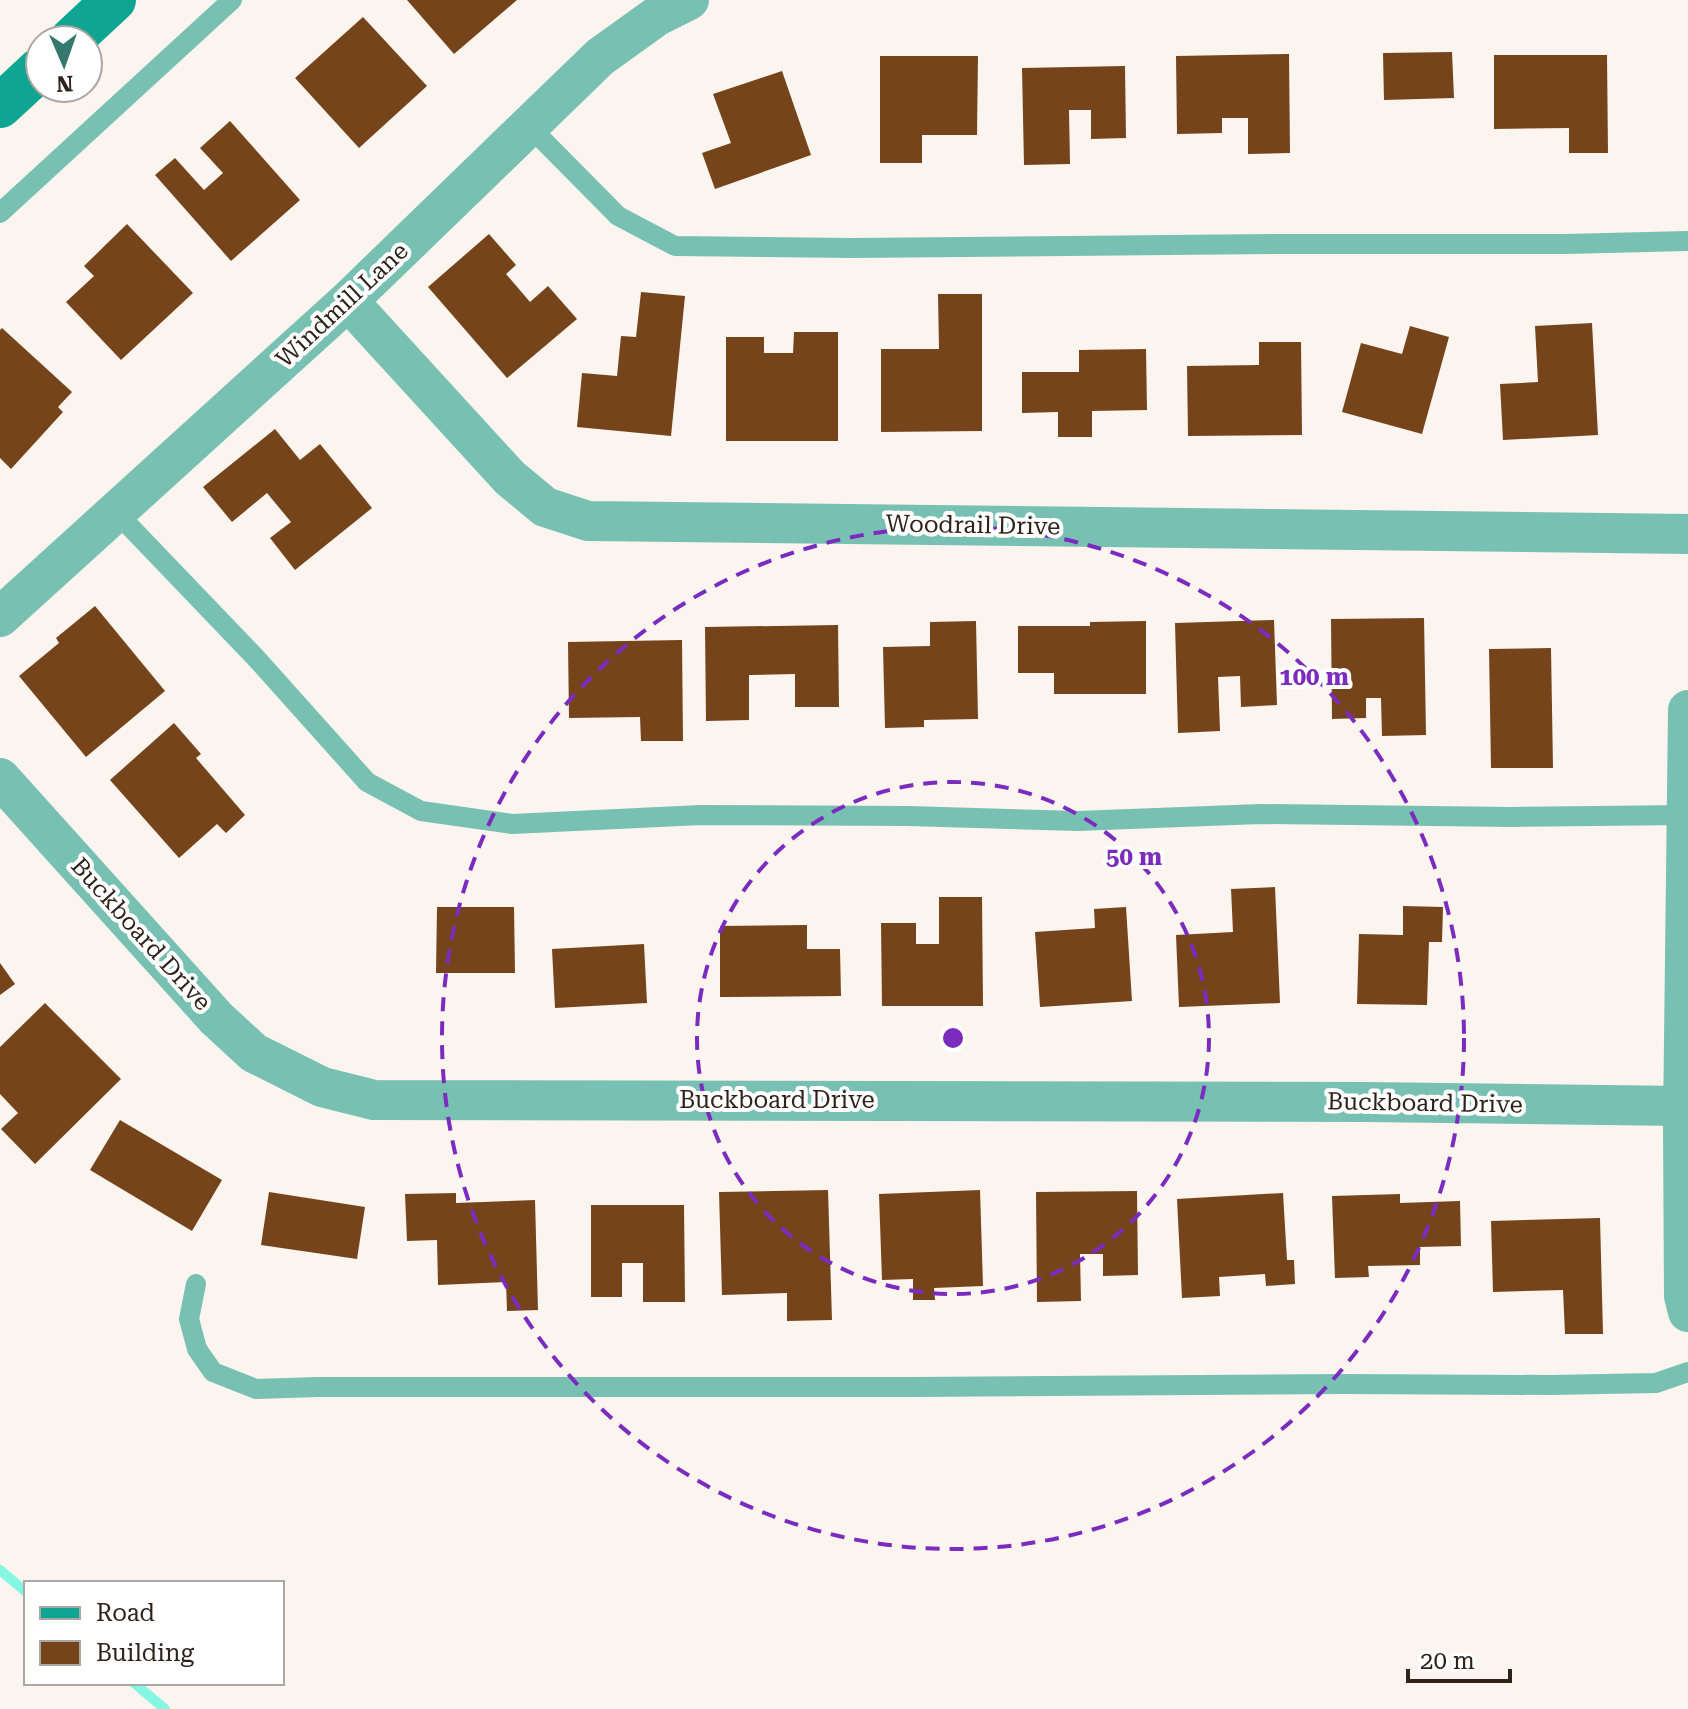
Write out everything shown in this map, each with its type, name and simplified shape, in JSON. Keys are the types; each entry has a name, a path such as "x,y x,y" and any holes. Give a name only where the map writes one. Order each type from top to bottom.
{"main road":[{"path":"88,24 114,0"},
{"path":"0,106 24,84"}],"street":[{"name":"Windmill Lane","path":"0,617 348,301 600,57 657,16 689,0"},
{"name":"Woodrail Drive","path":"348,301 510,478 545,507 588,521 1688,534"},
{"path":"1688,710 1684,1106 1684,1296 1688,1312"},
{"name":"Buckboard Drive","path":"0,778 216,1018 254,1053 322,1087 374,1100 1365,1102 1684,1106"}],"lane":[{"path":"0,213 232,0"},
{"path":"529,126 618,216 675,246 853,248 1688,241"},
{"path":"116,512 255,657 367,782 421,811 512,824 701,815 1078,821 1260,814 1512,817 1687,815"},
{"path":"196,1284 189,1319 197,1349 213,1372 256,1389 1550,1385 1656,1383 1688,1372"}],"building":[{"path":"407,0 517,0 454,54"},
{"path":"363,17 427,86 359,148 295,78"},
{"path":"1452,52 1454,98 1384,100 1383,53"},
{"path":"1289,54 1290,153 1248,154 1248,118 1222,118 1222,133 1177,134 1176,56"},
{"path":"1494,55 1607,55 1608,153 1569,153 1569,128 1494,129"},
{"path":"880,56 978,56 977,135 922,135 922,163 880,163"},
{"path":"1125,66 1126,138 1091,139 1091,110 1069,110 1070,164 1024,165 1022,68"},
{"path":"782,71 811,155 715,189 702,153 731,143 713,94"},
{"path":"230,121 300,200 231,261 155,175 175,158 204,190 223,173 200,148"},
{"path":"127,224 193,293 121,360 66,302 94,276 84,266"},
{"path":"489,234 516,265 506,274 530,302 548,286 577,319 507,378 428,287"},
{"path":"641,292 685,296 671,436 577,427 582,373 617,376 621,336 636,337"},
{"path":"938,294 982,294 982,431 881,432 881,349 939,349"},
{"path":"1592,323 1598,435 1503,440 1500,384 1538,382 1535,326"},
{"path":"1410,326 1449,337 1422,434 1342,412 1361,343 1402,354"},
{"path":"2,328 72,392 58,407 63,412 11,469 0,458"},
{"path":"794,332 838,332 838,441 726,441 726,337 764,337 764,353 793,353"},
{"path":"1259,342 1301,342 1302,435 1188,436 1187,366 1259,365"},
{"path":"1146,349 1147,410 1092,411 1092,437 1058,437 1058,412 1022,413 1022,372 1079,372 1079,350"},
{"path":"275,429 300,460 320,444 372,508 295,570 270,538 291,522 267,493 232,522 203,487"},
{"path":"95,606 165,691 86,757 19,676 59,643 56,638"},
{"path":"1424,618 1426,735 1382,736 1381,698 1366,698 1366,718 1332,719 1331,619"},
{"path":"1274,620 1277,705 1241,707 1240,676 1218,677 1220,731 1178,733 1175,623"},
{"path":"976,621 978,719 924,720 924,727 885,728 883,647 930,646 930,622"},
{"path":"1146,621 1146,694 1054,694 1054,673 1018,673 1018,626 1090,626 1090,622"},
{"path":"838,625 839,707 795,707 795,674 749,675 749,720 706,721 705,627"},
{"path":"682,640 683,741 641,741 640,717 569,718 568,642"},
{"path":"1551,648 1553,768 1491,768 1489,649"},
{"path":"174,723 201,754 196,758 245,815 226,833 217,824 179,858 110,780"},
{"path":"1275,887 1280,1003 1179,1007 1176,935 1233,932 1231,889"},
{"path":"939,897 982,897 983,1006 882,1006 881,923 916,923 916,944 939,944"},
{"path":"1403,906 1443,907 1442,942 1429,942 1427,1005 1357,1004 1359,934 1403,935"},
{"path":"437,907 514,907 515,973 436,973"},
{"path":"1126,907 1132,1001 1040,1007 1035,932 1095,928 1094,909"},
{"path":"807,925 807,949 840,949 841,996 720,997 720,926"},
{"path":"644,944 647,1003 555,1008 552,949"},
{"path":"0,963 15,984 0,995"},
{"path":"45,1003 121,1079 35,1164 1,1129 18,1113 0,1094 0,1047"},
{"path":"120,1120 222,1180 192,1231 90,1170"},
{"path":"828,1190 832,1320 787,1321 787,1293 722,1295 719,1192"},
{"path":"980,1190 983,1286 934,1288 935,1300 913,1300 913,1279 882,1280 879,1194"},
{"path":"1137,1191 1138,1275 1103,1276 1103,1254 1080,1254 1081,1301 1037,1302 1036,1192"},
{"path":"269,1192 365,1207 357,1259 261,1245"},
{"path":"456,1193 456,1203 535,1200 538,1310 507,1311 506,1282 438,1285 437,1240 407,1241 405,1194"},
{"path":"1283,1193 1287,1260 1294,1260 1295,1284 1266,1286 1265,1274 1219,1277 1220,1296 1182,1298 1177,1199"},
{"path":"1400,1194 1400,1203 1460,1201 1461,1246 1420,1247 1420,1265 1368,1266 1369,1277 1335,1278 1332,1196"},
{"path":"591,1205 684,1205 685,1302 643,1302 643,1263 622,1263 622,1297 591,1297"},
{"path":"1600,1218 1603,1334 1565,1334 1563,1290 1493,1292 1491,1221"}],"waterway":[{"path":"0,1570 24,1590"},
{"path":"136,1685 165,1709"}]}
